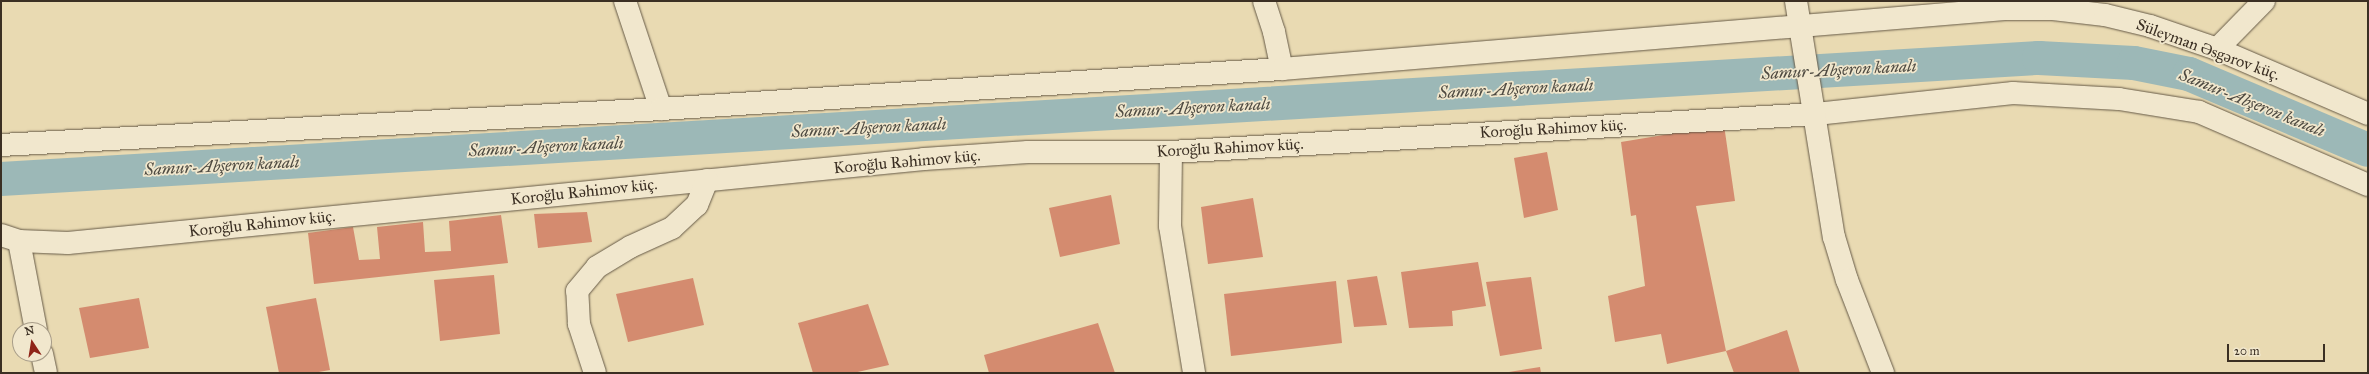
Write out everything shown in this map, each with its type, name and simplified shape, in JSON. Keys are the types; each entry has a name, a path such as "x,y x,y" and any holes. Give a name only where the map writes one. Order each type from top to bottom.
{"street":[{"path":"625,1 661,109"},
{"path":"1264,1 1274,32 1282,69"},
{"path":"1796,1 1802,26 1834,237 1847,280 1883,373"},
{"path":"2217,49 2264,1"},
{"name":"Süleyman Əsgərov küç.","path":"1802,26 2005,9 2053,9 2113,17 2150,26 2217,49 2368,114"},
{"path":"1,145 661,109 1282,69 1679,34 1802,26"},
{"path":"1816,114 2013,93 2119,99 2199,112 2368,185"},
{"name":"Koroğlu Rəhimov küç.","path":"10,238 68,243 924,159 1028,152 1171,152 1816,114"},
{"path":"1171,152 1170,226 1194,373"},
{"path":"596,373 579,324 578,291 597,267 630,247 672,228 697,205 707,180"},
{"path":"10,238 34,322"},
{"path":"44,362 46,373"}],"building":[{"path":"1724,125 1735,201 1696,206 1726,351 1667,364 1661,334 1615,342 1608,296 1645,286 1636,215 1631,216 1621,142"},
{"path":"1547,152 1558,210 1524,218 1514,158"},
{"path":"1111,195 1120,244 1060,257 1049,208"},
{"path":"1253,198 1263,257 1208,264 1201,207"},
{"path":"587,212 592,242 538,248 534,214"},
{"path":"501,215 508,263 314,284 308,233 353,227 359,260 380,259 377,227 423,222 425,252 451,251 449,221"},
{"path":"1478,262 1486,306 1452,311 1453,326 1409,328 1401,272"},
{"path":"494,275 500,334 440,341 434,280"},
{"path":"1377,276 1387,325 1354,327 1347,280"},
{"path":"1531,277 1542,349 1500,356 1486,282"},
{"path":"693,278 704,325 628,342 616,294"},
{"path":"1336,281 1342,343 1231,356 1224,294"},
{"path":"139,298 149,348 90,358 79,308"},
{"path":"316,298 330,370 313,373 279,373 266,307"},
{"path":"868,304 889,365 853,373 813,373 798,323"},
{"path":"1098,323 1115,373 989,373 984,355"},
{"path":"1787,330 1800,373 1734,373 1726,351"},
{"path":"1540,367 1541,373 1509,373 1509,372"}],"waterway":[{"name":"Samur-Abşeron kanalı","path":"1,179 2039,58 2134,63 2189,74 2368,150"}]}
